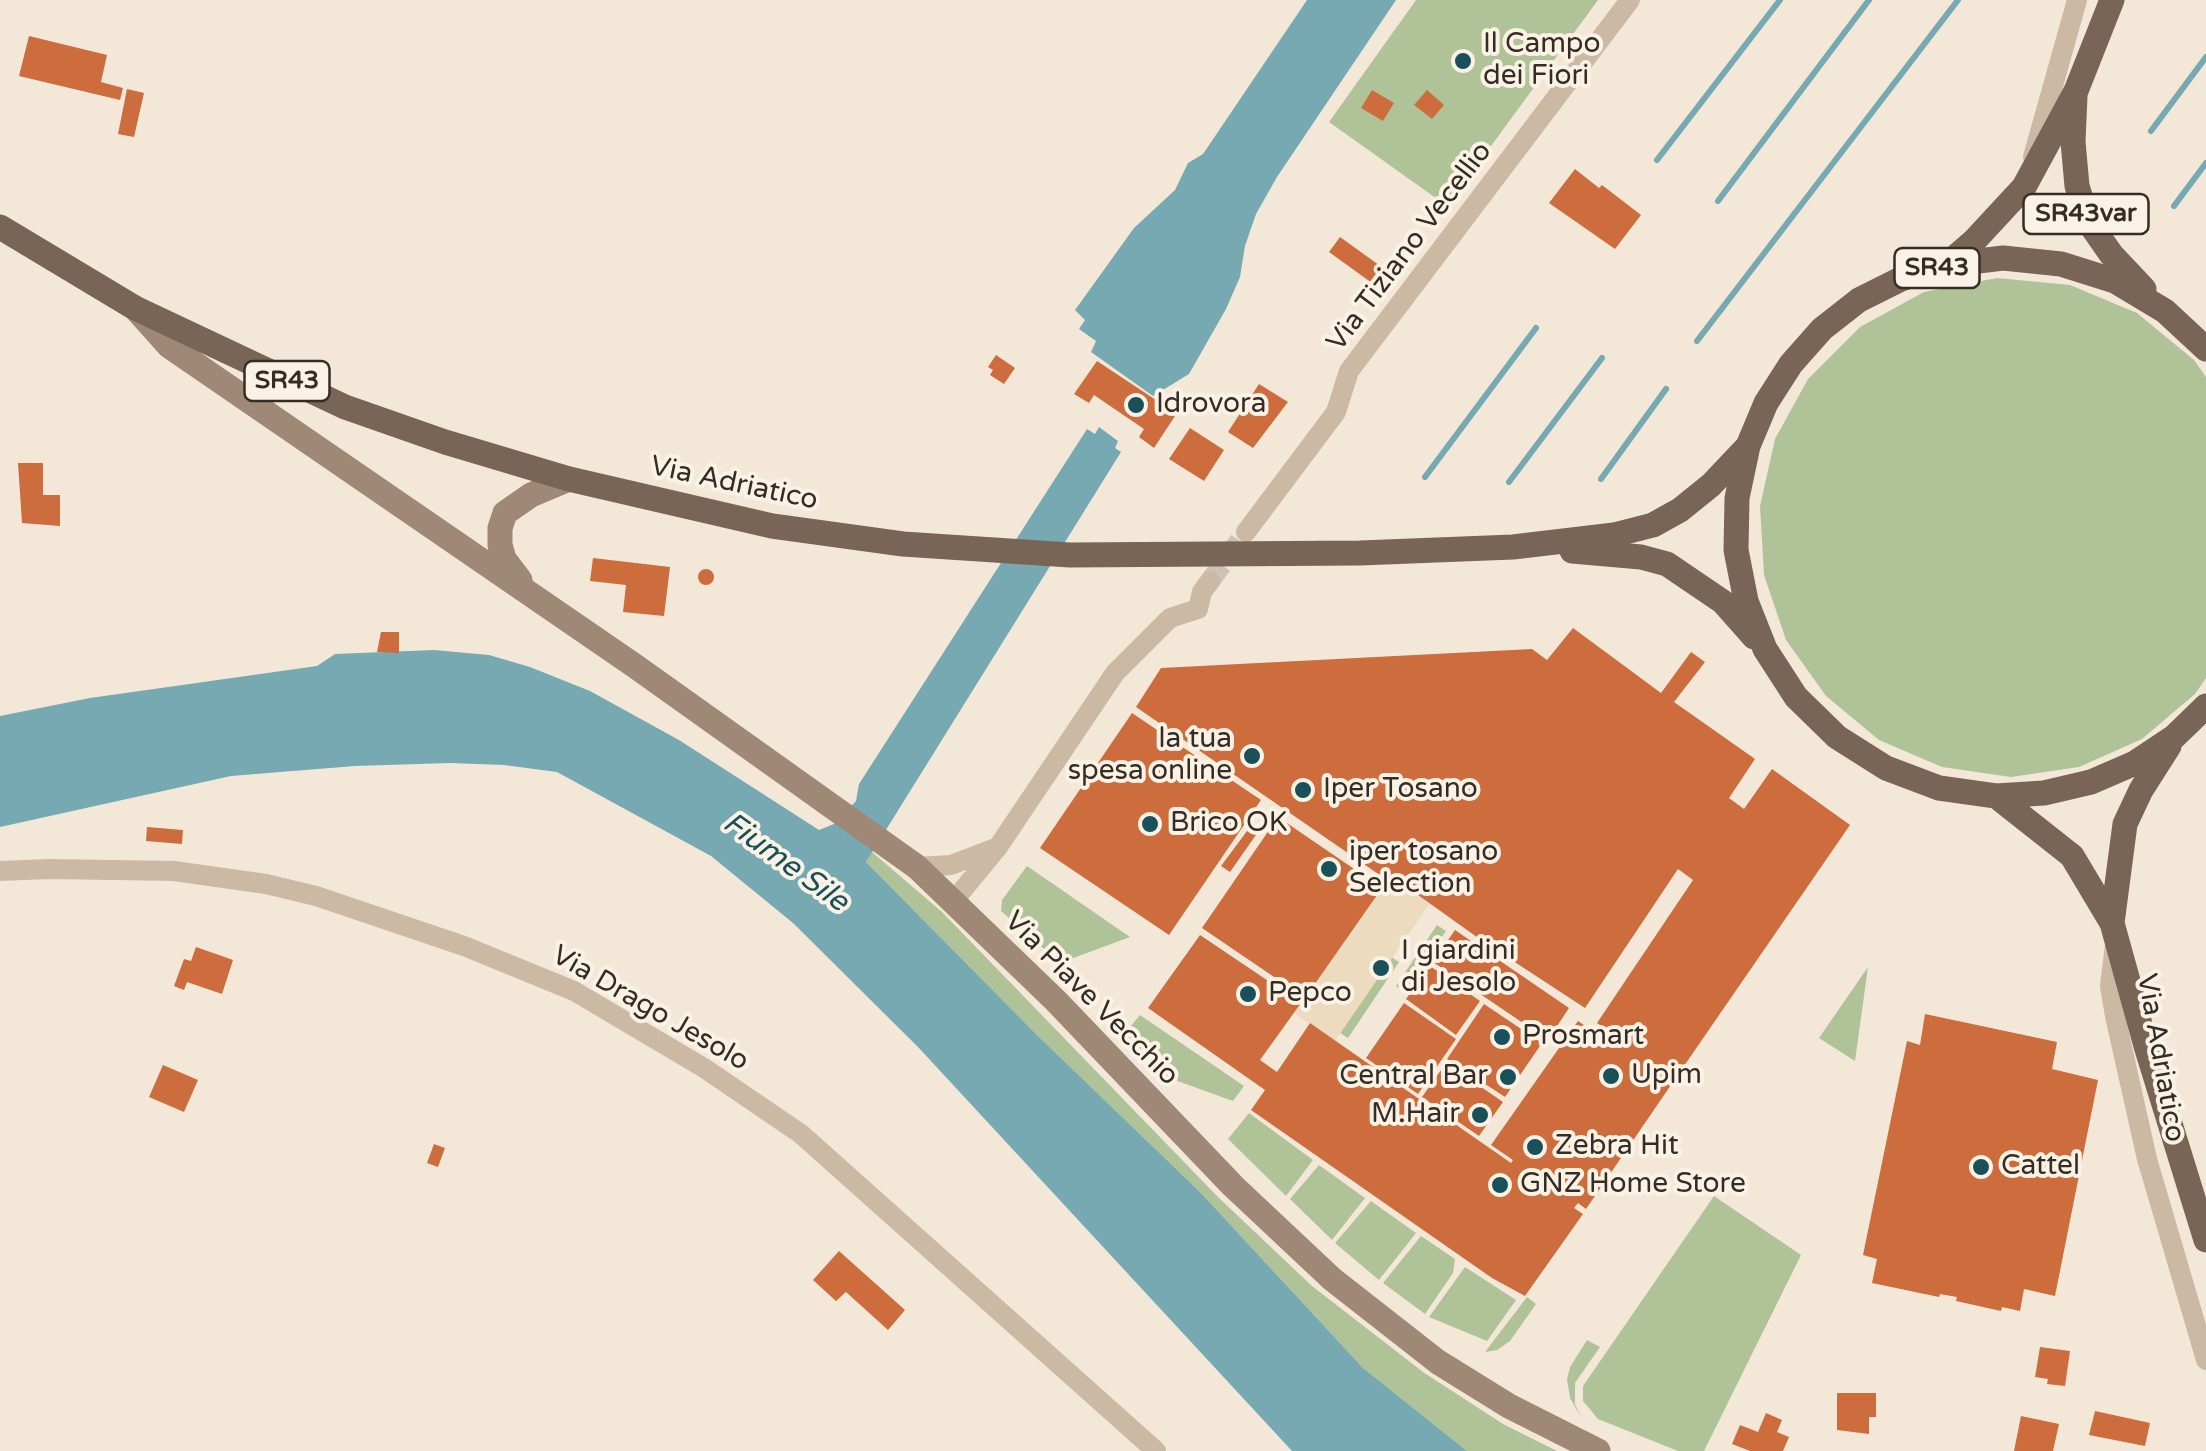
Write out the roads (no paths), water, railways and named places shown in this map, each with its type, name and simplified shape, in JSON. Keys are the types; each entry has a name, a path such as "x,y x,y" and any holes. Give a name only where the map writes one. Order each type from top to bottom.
{"main road":[{"name":"SR43var","path":"1946,265 2024,187 2076,90 2112,0"},
{"name":"SR43var","path":"2076,90 2077,186 2088,221 2111,254 2165,310"},
{"name":"Via Adriatico","path":"0,228 135,308 345,407 569,479 772,526 994,553 1360,553 1512,547 1614,535 1652,525 1680,510 1711,485 1748,446"},
{"name":"SR43","path":"2200,337 2165,310 2116,282 2061,264 2003,258 1946,265 1901,279 1860,300 1822,329 1774,390 1748,446 1737,498 1736,550 1746,601 1765,650 1796,697 1837,737 1886,768 1940,788 1996,796 2044,793 2090,782 2134,763 2174,736 2206,706"},
{"name":"Via Adriatico","path":"1512,547 1641,557 1667,564 1723,602 1765,650"},
{"name":"Via Adriatico","path":"2114,931 2125,824 2174,736"},
{"name":"Via Adriatico","path":"1996,796 2072,856 2114,931 2206,1240"}],"street":[{"name":"Via Tiziano Vecellio","path":"1246,532 1336,412 1349,371 1630,0"},
{"path":"2024,187 2076,0"},
{"name":"Via Piave Vecchio","path":"135,308 169,346 917,867 1056,1001 1233,1186 1332,1279 1438,1362 1509,1406 1598,1451"},
{"name":"Via Piave Vecchio","path":"532,596 504,559 500,528 513,505 569,479"},
{"path":"952,903 998,848 1114,673 1170,618 1198,609 1202,592 1210,581"},
{"path":"917,867 951,865 998,848"},
{"name":"Via Drago Jesolo","path":"0,872 174,871 266,884 316,896 464,946 574,991 704,1068 801,1134 1156,1451"},
{"name":"Via Adriatico","path":"2114,931 2110,986 2115,1016 2148,1159 2206,1360"}],"water":[{"path":"1307,0 1396,0 1256,214 1240,277 1189,374 1153,396 1091,352 1096,341 1079,329 1085,320 1075,310 1134,228 1175,190 1188,163 1203,154"},
{"name":"Fiume Sile","path":"1099,427 1118,441 1115,448 1121,452 866,862 1201,1193 1363,1368 1467,1451 1292,1451 918,1047 793,923 711,856 557,772 450,763 231,776 0,827 0,716 90,698 317,666 335,654 434,650 489,655 590,691 679,740 819,830 834,824 856,801 859,784 1087,429 1095,434"}],"waterway":[{"path":"1657,160 1780,0"},
{"path":"1718,201 1869,0"},
{"path":"1697,341 1958,0"},
{"path":"2151,131 2206,57"},
{"path":"2174,206 2206,163"},
{"path":"1425,477 1536,328"},
{"path":"1509,482 1602,358"},
{"path":"1601,479 1666,389"}],"tunnel":[{"path":"1210,581 1246,532"}],"place":[{"name":"Il Campo dei Fiori","path":"1463,61"},
{"name":"Idrovora","path":"1136,405"},
{"name":"la tua spesa online","path":"1252,756"},
{"name":"Iper Tosano","path":"1303,790"},
{"name":"Brico OK","path":"1150,824"},
{"name":"iper tosano Selection","path":"1329,869"},
{"name":"I giardini di Jesolo","path":"1381,968"},
{"name":"Pepco","path":"1248,994"},
{"name":"Prosmart","path":"1502,1037"},
{"name":"Upim","path":"1611,1076"},
{"name":"Central Bar","path":"1508,1077"},
{"name":"M.Hair","path":"1480,1115"},
{"name":"Zebra Hit","path":"1535,1147"},
{"name":"Cattel","path":"1981,1167"},
{"name":"GNZ Home Store","path":"1500,1185"}]}
